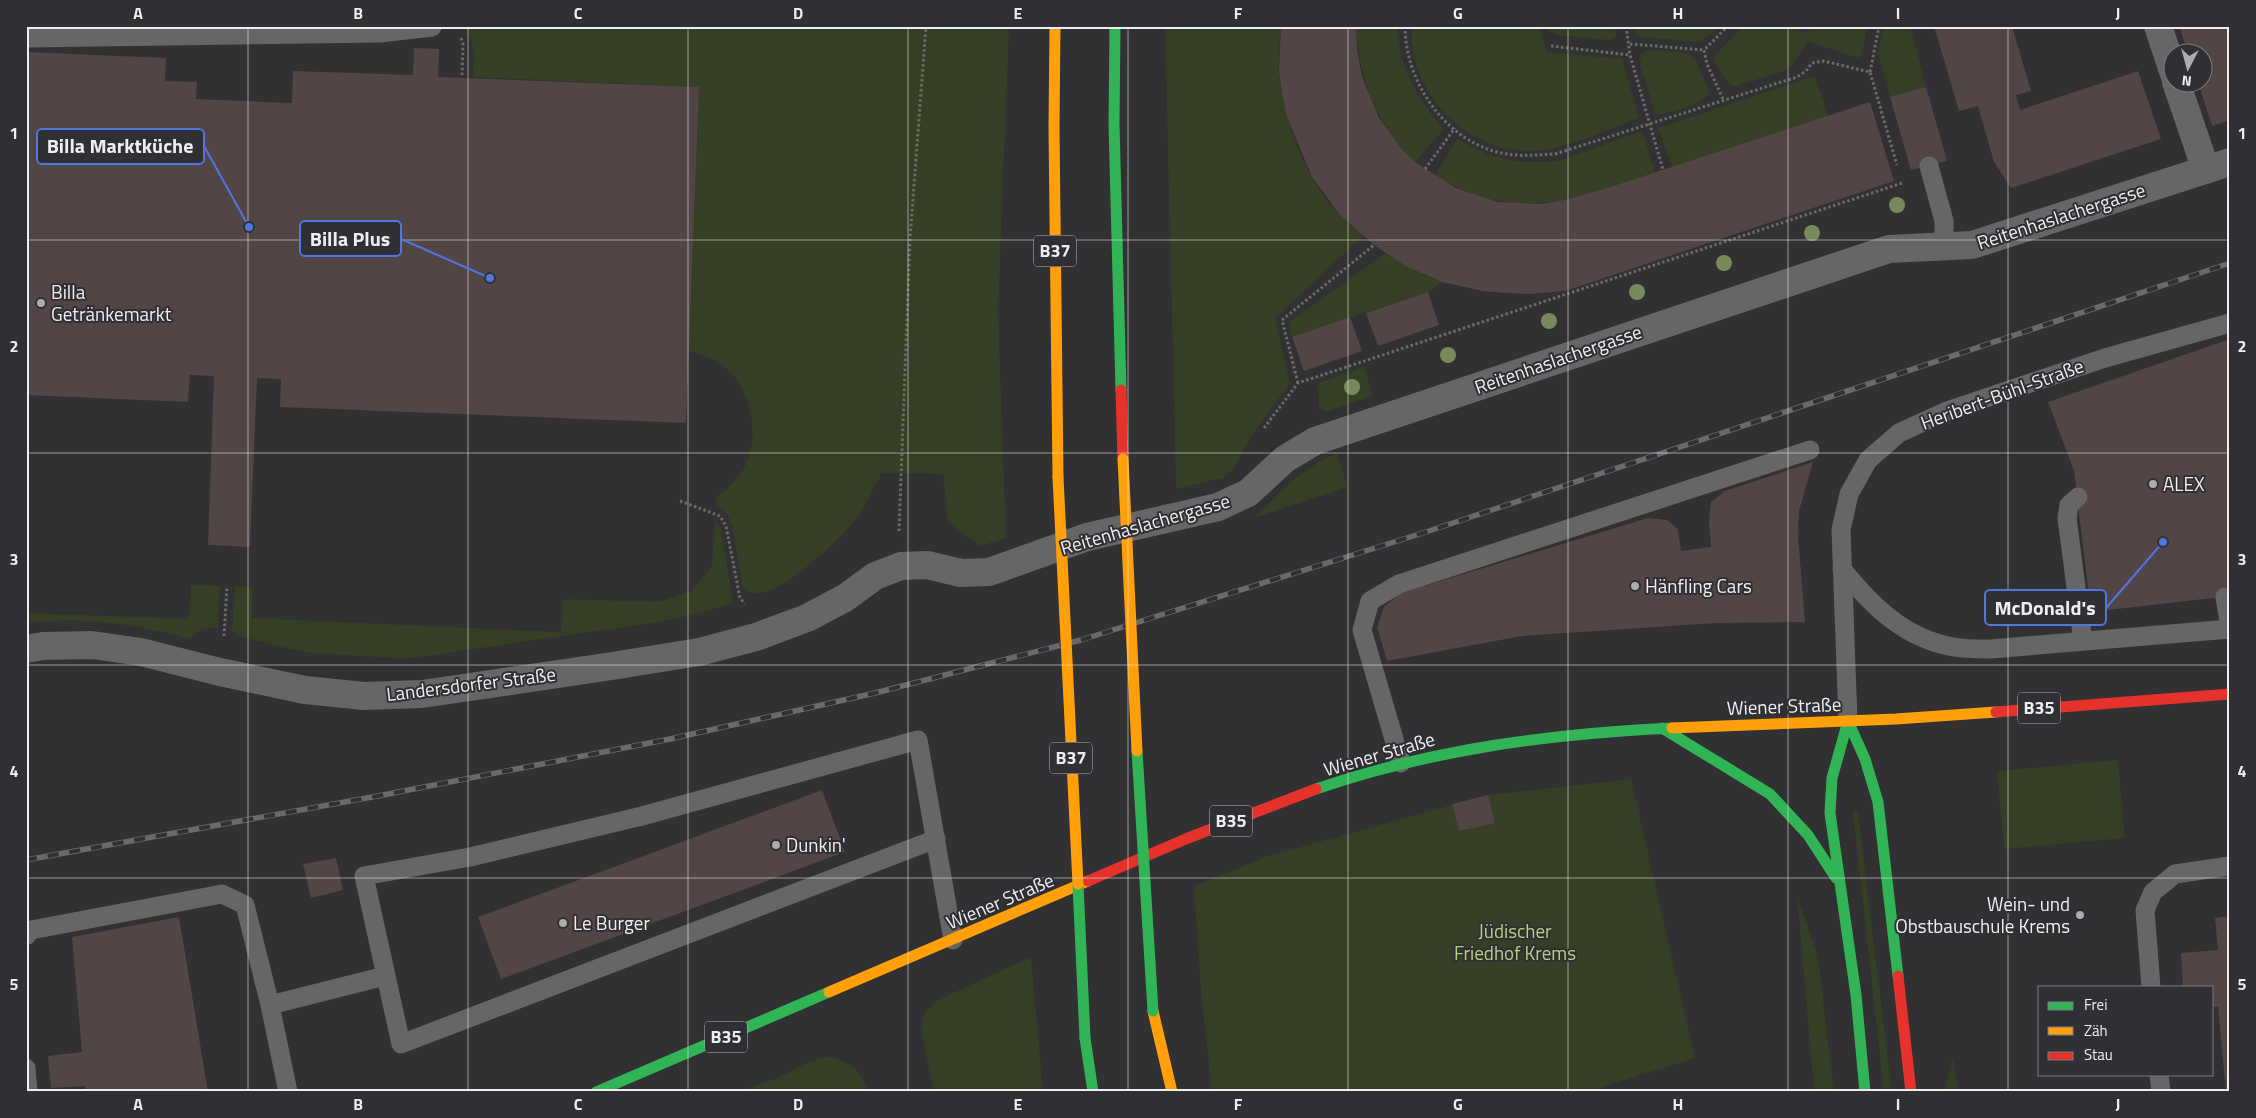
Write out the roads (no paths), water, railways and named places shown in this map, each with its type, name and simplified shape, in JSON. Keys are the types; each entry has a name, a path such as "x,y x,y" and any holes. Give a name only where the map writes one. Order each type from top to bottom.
{"main road":[{"name":"B37","path":"1055,26 1054,128 1058,477 1085,1038 1093,1092"},
{"path":"1115,26 1114,124 1123,459 1153,1011 1162,1092"},
{"name":"Wiener Straße","path":"596,1092 1188,838 1266,807 1401,763 1444,753 1534,739 1662,728 1848,721 2230,694"},
{"path":"1848,721 1832,778 1830,813 1856,995 1865,1092"},
{"path":"1848,721 1865,759 1878,802 1911,1092"},
{"path":"1662,728 1770,794 1808,834 1840,884"},
{"path":"1153,1011 1172,1092"},
{"path":"1084,1092 1085,1038"}],"street":[{"path":"2158,26 2164,44"},
{"path":"2181,92 2218,166"},
{"name":"Reitenhaslachergasse","path":"901,566 927,565 961,573 989,572 1087,537 1218,507 1248,493 1286,459 1315,441 1889,249 1972,245 2218,166"},
{"name":"Landersdorfer Straße","path":"26,649 43,646 92,645 141,652 220,672 305,690 364,696 422,694 698,652 756,637 807,618 845,598 875,576 901,566"}],"lane":[{"path":"26,38 380,34 432,27"},
{"path":"1928,166 1944,221 1944,247"},
{"name":"Heribert-Bühl-Straße","path":"1848,721 1841,530 1849,494 1868,460 1900,433 1947,411 2104,358 2230,324"},
{"path":"1401,763 1362,630 1370,601 1399,584 1810,450"},
{"path":"2078,497 2068,505 2067,518 2083,641"},
{"path":"1842,569 1864,596 1885,616 1916,636 1953,647 1992,649 2230,628 2225,597"},
{"path":"936,839 400,1044 364,876 470,857 642,816 918,740 936,839 953,940"},
{"path":"2151,986 2145,910 2153,892 2174,874 2230,866"},
{"path":"26,936 31,930 222,894 244,905 270,1005 288,1092"},
{"path":"270,1005 386,976"},
{"path":"26,1068 28,1092"},
{"path":"2159,1076 2161,1092"}],"railway":[{"path":"26,860 383,795 670,739 875,693 1081,640 1426,532 2230,263"}],"place":[{"name":"Billa Marktküche","path":"249,227"},
{"name":"Billa Plus","path":"490,278"},
{"name":"Billa Getränkemarkt","path":"41,303"},
{"name":"ALEX","path":"2153,484"},
{"name":"McDonald's","path":"2163,542"},
{"name":"Hänfling Cars","path":"1635,586"},
{"name":"Dunkin'","path":"776,845"},
{"name":"Wein- und Obstbauschule Krems","path":"2080,915"},
{"name":"Le Burger","path":"563,923"}],"park label":[{"name":"Jüdischer Friedhof Krems","path":"1515,942"}]}
